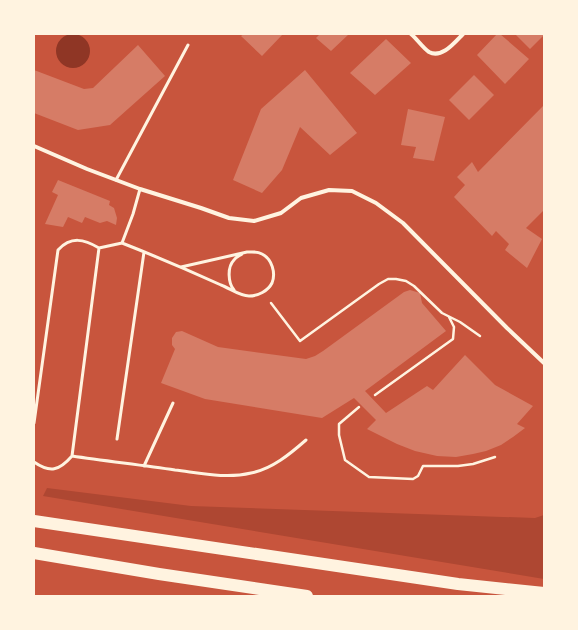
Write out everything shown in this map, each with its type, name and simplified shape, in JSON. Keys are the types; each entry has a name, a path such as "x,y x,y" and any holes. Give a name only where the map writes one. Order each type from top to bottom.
{"highway":[{"path":"34,521 458,584 544,594"},
{"path":"34,553 159,574 307,596"}],"street":[{"path":"411,34 430,52 440,53 449,48 463,34"},
{"path":"34,146 140,190 228,218 254,221 281,213 301,198 329,190 352,191 376,203 402,223 544,363"}],"lane":[{"path":"116,180 188,45"},
{"path":"122,242 133,214 140,190"},
{"path":"34,423 58,250 70,241 80,240 90,242 99,248 122,242 235,292 249,296 265,291 274,278 274,271 271,263 262,254 255,252 243,253 181,267"},
{"path":"34,462 43,469 59,468 72,456 99,248"},
{"path":"118,439 144,252"},
{"path":"235,292 231,286 230,269 233,260 243,253"},
{"path":"144,466 173,403"},
{"path":"72,456 223,475 251,474 276,463 290,454 306,440"}],"path":[{"path":"271,303 300,341 388,279 401,280 414,286 442,313 460,322 480,336"},
{"path":"375,395 453,339 454,328 448,316"},
{"path":"359,407 339,424 339,435 345,460 369,477 413,479 418,476 423,466 458,466 473,464 495,457"}],"shaded area":[{"path":"70,34 76,34 80,35 87,41 90,51 89,58 83,65 76,68 70,68 66,67 59,61 56,54 56,48 57,44 63,37"},
{"path":"47,488 191,506 535,518 544,515 544,579 43,496"}],"building":[{"path":"244,34 283,34 262,56 241,36"},
{"path":"320,34 349,34 331,51 316,38"},
{"path":"497,34 500,34 529,59 505,84 477,55"},
{"path":"515,34 544,34 544,35 530,49"},
{"path":"386,39 411,63 375,95 350,73"},
{"path":"138,45 165,76 110,125 78,130 34,113 34,70 84,89 93,88"},
{"path":"305,70 357,133 330,155 300,127 282,170 262,193 233,180 261,109"},
{"path":"474,75 494,95 469,120 449,100"},
{"path":"544,105 544,210 526,228 542,239 527,268 505,250 509,244 496,231 492,236 454,197 465,185 457,177 472,162 478,172"},
{"path":"408,109 445,117 434,161 413,158 416,147 401,145"},
{"path":"58,180 110,201 109,205 114,208 117,218 116,225 107,221 100,223 85,217 82,223 68,217 63,227 45,224 58,195 52,192"},
{"path":"410,290 420,293 422,303 446,331 365,391 386,413 427,386 433,390 465,355 495,385 533,406 517,424 525,428 501,445 486,451 456,457 437,456 415,451 367,429 376,420 354,398 322,418 205,399 161,383 175,349 172,345 172,338 176,332 182,331 218,347 306,359 323,351 404,292"}]}
